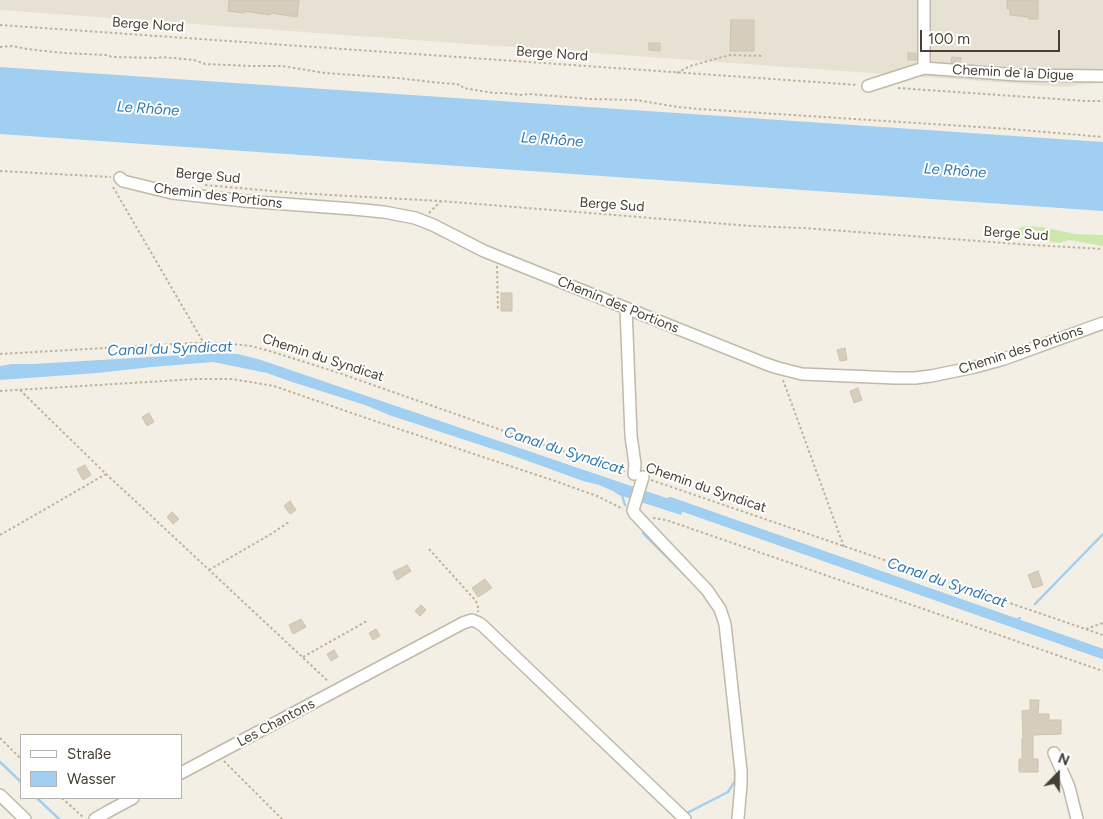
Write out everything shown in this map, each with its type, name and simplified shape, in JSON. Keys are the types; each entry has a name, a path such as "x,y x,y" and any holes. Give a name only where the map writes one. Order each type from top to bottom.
{"street":[{"path":"868,86 924,68 924,0"},
{"name":"Chemin de la Digue","path":"924,68 1018,75 1103,76"},
{"name":"Chemin des Portions","path":"120,178 123,181 156,190 200,197 384,212 423,221 496,256 778,368 802,374 895,378 931,376 975,368 1103,323"},
{"path":"626,308 631,436 635,464 640,477 633,510 642,522 703,585 723,616 727,634 741,784 738,819"},
{"path":"476,621 685,819"},
{"name":"Les Chantons","path":"182,772 463,622 476,621"},
{"path":"1054,753 1070,787 1077,819"},
{"path":"0,795 25,819"},
{"path":"95,819 131,799"}],"path":[{"name":"Berge Nord","path":"0,25 868,86"},
{"path":"0,47 13,46 112,57 170,58 194,60 205,64 282,66 325,73 456,84 461,85 462,88 494,94 636,100 699,109 1010,129 1103,137"},
{"path":"677,73 690,66 730,55 763,56"},
{"path":"897,88 1103,101"},
{"path":"0,171 110,177 110,182 203,343"},
{"name":"Berge Sud","path":"198,185 295,193 440,201 1032,246 1103,249"},
{"path":"423,221 440,201"},
{"path":"496,256 498,311"},
{"name":"Chemin du Syndicat","path":"0,354 203,343 245,345 273,352 310,363 538,443 1103,635"},
{"path":"778,368 844,547"},
{"path":"0,392 196,379 232,379 274,386 552,480 597,496 622,509 633,510"},
{"path":"20,390 106,474 329,681 334,692"},
{"path":"0,535 106,474"},
{"path":"642,522 656,518 666,520 1103,670"},
{"path":"209,570 289,522"},
{"path":"429,549 476,601 478,615 476,621"},
{"path":"303,657 368,621"},
{"path":"1086,629 1103,623"},
{"path":"0,738 20,758"},
{"path":"217,754 282,819"},
{"path":"63,799 85,819"}],"shaded area":[{"path":"0,0 1103,0 1103,82 1064,87 0,10"}],"green space":[{"path":"1025,226 1042,227 1075,234 1103,235 1103,246 1070,240 1059,243 1009,236 1011,231"}],"water":[{"name":"Le Rhône","path":"0,67 1103,142 1103,211 0,134"},
{"name":"Canal du Syndicat","path":"219,353 238,354 261,360 684,504 681,515 619,495 599,485 389,415 365,405 267,373 213,362 0,380 0,366 12,364"}],"building":[{"path":"229,0 299,0 297,17 271,13 270,15 244,11 244,13 228,11"},
{"path":"1007,0 1038,0 1038,19 1010,15 1010,9 1007,9"},
{"path":"731,20 754,20 754,51 730,51"},
{"path":"649,43 660,43 660,51 649,50"},
{"path":"908,53 916,53 916,60 908,60"},
{"path":"952,57 961,58 960,63 951,63"},
{"path":"501,293 512,293 512,311 501,311"},
{"path":"845,348 847,360 840,361 837,350"},
{"path":"858,388 862,400 854,403 850,391"},
{"path":"149,413 154,422 147,426 142,417"},
{"path":"85,465 91,475 83,480 77,469"},
{"path":"290,501 296,510 290,514 284,506"},
{"path":"172,512 179,519 173,524 167,517"},
{"path":"407,565 411,571 397,580 393,572"},
{"path":"1038,571 1043,585 1033,588 1028,575"},
{"path":"485,579 492,588 478,597 472,588"},
{"path":"421,605 426,610 420,616 415,611"},
{"path":"301,619 306,627 293,634 289,625"},
{"path":"376,629 380,636 373,640 369,633"},
{"path":"334,650 338,657 331,661 327,654"},
{"path":"1030,700 1039,700 1038,714 1049,714 1049,720 1061,720 1061,734 1033,735 1033,759 1038,759 1038,772 1019,772 1019,759 1022,759 1022,711 1030,710"}],"waterway":[{"path":"621,492 625,505"},
{"name":"Canal du Syndicat","path":"670,502 1103,654"},
{"path":"643,533 686,576"},
{"path":"1035,604 1103,534"},
{"name":"Canal du Syndicat","path":"1013,622 1020,618"},
{"path":"0,762 20,781"},
{"path":"687,813 728,792 735,781 735,764"},
{"path":"38,799 59,819"}]}
